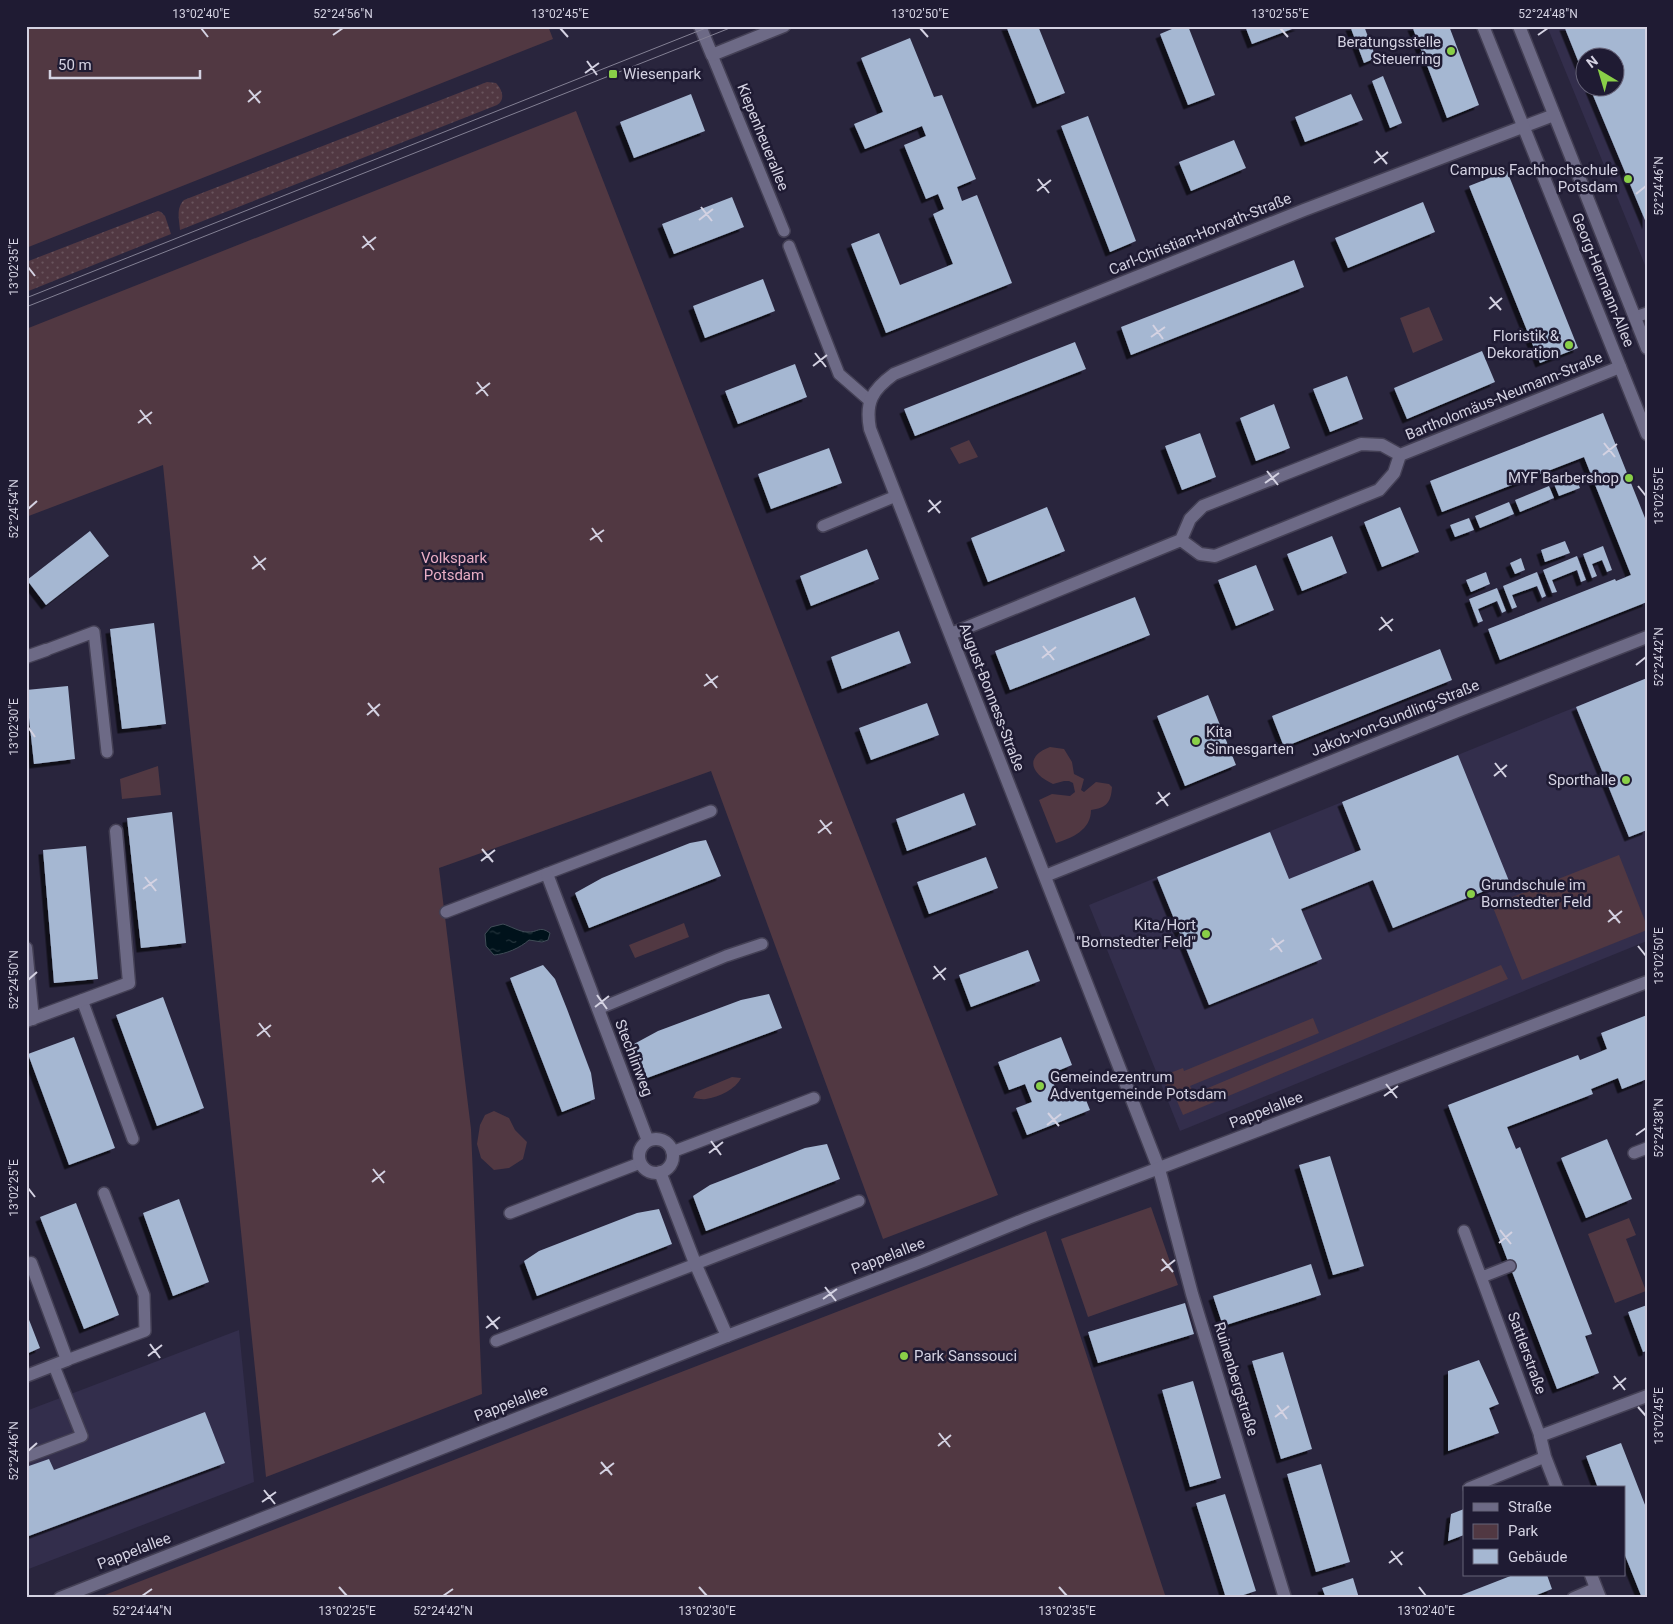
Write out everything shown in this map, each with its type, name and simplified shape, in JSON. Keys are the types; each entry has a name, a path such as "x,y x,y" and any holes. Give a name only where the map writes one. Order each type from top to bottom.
{"street":[{"name":"Kiepenheuerallee","path":"700,26 712,54"},
{"path":"712,54 784,26"},
{"name":"Georg-Hermann-Allee","path":"1483,26 1647,434"},
{"name":"Georg-Hermann-Allee","path":"1519,26 1554,115 1641,315 1647,348"},
{"name":"Carl-Christian-Horvath-Straße","path":"870,401 879,385 894,374 1304,210 1554,115"},
{"name":"Bartholomäus-Neumann-Straße","path":"1400,455 1382,445 1361,444 1202,506 1190,519 1181,540 1200,554 1215,556 1379,490 1394,473 1400,455 1620,367"},
{"name":"August-Bonness-Straße","path":"870,401 868,415 870,429 1159,1169"},
{"path":"950,634 1181,540"},
{"name":"Jakob-von-Gundling-Straße","path":"1045,876 1647,637"},
{"path":"26,658 46,650"},
{"path":"26,948 29,1020 129,983 116,831"},
{"name":"Stechlinweg","path":"547,874 648,1141"},
{"name":"Pappelallee","path":"60,1598 1045,1211 1647,982"},
{"path":"658,1139 668,1143 672,1152 672,1161 667,1168 660,1172 652,1172 645,1169 640,1163 639,1154 642,1146 648,1141 658,1139"},
{"name":"Ruinenbergstraße","path":"1159,1169 1192,1294 1285,1598"},
{"path":"660,1172 695,1264 727,1336"},
{"path":"26,1265 31,1263 67,1360 26,1376"},
{"path":"1540,1436 1647,1396"},
{"name":"Sattlerstraße","path":"1540,1436 1545,1457 1556,1486"},
{"path":"1591,1576 1598,1593"}],"lane":[{"name":"Kiepenheuerallee","path":"712,54 784,232"},
{"path":"789,246 839,374 870,401"},
{"path":"823,526 896,496"},
{"path":"46,650 94,632 107,752"},
{"path":"446,912 711,811"},
{"path":"598,1009 726,956 762,944"},
{"path":"82,1000 132,1139"},
{"path":"672,1152 814,1098"},
{"path":"1634,1153 1647,1148"},
{"path":"510,1214 640,1163"},
{"path":"67,1360 145,1331 144,1295 104,1193"},
{"path":"496,1341 859,1201"},
{"name":"Sattlerstraße","path":"1464,1231 1540,1436"},
{"path":"1482,1277 1510,1266"},
{"path":"26,1457 82,1436 54,1366"},
{"path":"1474,1486 1545,1457"},
{"path":"1573,1598 1598,1593"}],"shaded area":[{"name":"Campus Fachhochschule Potsdam","path":"1547,26 1647,26 1647,270 1577,98 1626,98 1626,48 1576,48 1576,97"},
{"name":"Grundschule im Bornstedter Feld","path":"1647,678 1647,941 1180,1131 1089,905"},
{"path":"239,1330 254,1482 26,1570 26,1411"}],"green space":[{"path":"26,26 548,26 553,39 26,248"},
{"path":"487,82 496,83 500,88 502,97 497,105 180,230 179,210 184,200"},
{"name":"Volkspark Potsdam","path":"576,111 998,1195 883,1239 711,771 439,868 471,1129 482,1394 266,1477 163,465 26,517 26,329"},
{"path":"158,211 165,216 171,234 26,292 26,262"},
{"path":"1429,307 1443,340 1413,353 1400,318"},
{"path":"969,440 978,457 959,464 950,448"},
{"path":"1050,747 1064,749 1072,762 1074,774 1084,779 1081,790 1084,792 1096,782 1109,784 1112,787 1107,804 1091,810 1088,823 1080,832 1056,843 1039,800 1052,794 1070,796 1075,792 1073,783 1064,781 1053,784 1040,776 1036,771 1034,761 1036,756"},
{"path":"158,766 161,795 122,799 120,779"},
{"path":"1619,855 1647,930 1522,980 1492,905"},
{"path":"684,923 689,937 635,958 629,945"},
{"path":"1501,965 1508,979 1183,1115 1177,1101"},
{"path":"1313,1018 1319,1033 1190,1086 1192,1090 1171,1098 1162,1076 1183,1068 1184,1071"},
{"path":"732,1077 741,1078 735,1086 726,1092 706,1099 693,1098 696,1092"},
{"path":"494,1111 509,1118 515,1130 527,1142 523,1159 509,1168 494,1170 481,1158 477,1144 480,1125 485,1115"},
{"path":"1151,1207 1178,1285 1088,1317 1061,1239"},
{"path":"1629,1218 1636,1235 1626,1239 1646,1291 1615,1303 1588,1234"},
{"name":"Park Sanssouci","path":"1046,1231 1166,1598 97,1598"}],"water":[{"path":"503,924 524,932 541,929 550,933 548,940 542,942 529,940 513,950 494,955 486,946 485,934 491,927"}],"building":[{"path":"1006,26 1038,26 1065,93 1037,104"},
{"path":"1179,26 1188,26 1215,95 1188,105 1160,34"},
{"path":"1245,26 1300,26 1252,44"},
{"path":"1350,26 1364,26 1376,58 1364,63"},
{"path":"1412,26 1449,26 1479,105 1447,118"},
{"path":"1564,26 1647,26 1647,86 1645,87 1647,92 1647,225 1594,98 1626,98 1626,48 1576,48 1576,56"},
{"path":"910,38 934,97 942,95 976,179 957,187 962,201 977,195 1012,283 886,333 851,244 879,233 900,285 953,264 933,214 944,209 938,194 926,199 904,145 926,136 922,126 865,149 854,124 883,112 861,58"},
{"path":"1383,76 1402,123 1390,128 1372,81"},
{"path":"691,94 705,131 634,158 620,122"},
{"path":"1351,94 1363,120 1305,142 1295,117"},
{"path":"1088,116 1136,241 1110,252 1061,126"},
{"path":"1234,140 1246,168 1191,191 1179,162"},
{"path":"1507,171 1578,348 1540,363 1469,186"},
{"path":"732,197 744,227 674,254 662,224"},
{"path":"1423,202 1435,232 1348,268 1335,238"},
{"path":"1294,260 1304,287 1131,355 1121,327"},
{"path":"763,279 775,311 705,338 693,306"},
{"path":"1075,342 1086,369 915,436 904,409"},
{"path":"1482,351 1495,382 1407,419 1394,388"},
{"path":"795,364 807,397 738,424 725,391"},
{"path":"1347,376 1363,419 1330,432 1313,389"},
{"path":"1274,404 1290,448 1256,461 1240,418"},
{"path":"1603,413 1647,523 1647,602 1500,660 1488,629 1615,579 1616,581 1631,575 1584,457 1442,512 1430,481"},
{"path":"1200,433 1216,477 1182,490 1165,446"},
{"path":"829,448 842,483 771,509 758,474"},
{"path":"1575,476 1580,488 1559,496 1554,484"},
{"path":"1549,486 1554,498 1520,512 1515,500"},
{"path":"1509,502 1514,514 1480,528 1475,516"},
{"path":"1047,507 1065,551 988,582 971,538"},
{"path":"1400,507 1419,552 1382,567 1364,522"},
{"path":"1469,518 1474,530 1455,537 1450,525"},
{"path":"90,531 109,556 46,605 27,580"},
{"path":"1332,536 1347,573 1302,591 1287,554"},
{"path":"1565,541 1570,553 1545,562 1541,550"},
{"path":"1603,546 1612,570 1607,572 1602,560 1592,564 1597,576 1592,578 1583,554"},
{"path":"867,549 879,579 811,606 800,576"},
{"path":"1577,556 1586,580 1581,582 1577,570 1552,580 1557,592 1552,593 1543,570"},
{"path":"1521,558 1525,570 1515,574 1510,563"},
{"path":"1256,565 1274,610 1236,626 1218,580"},
{"path":"1486,572 1490,584 1471,592 1466,580"},
{"path":"1537,572 1546,596 1542,598 1537,586 1512,595 1517,607 1512,609 1503,586"},
{"path":"1497,588 1506,611 1502,613 1497,601 1478,609 1483,621 1478,623 1469,599"},
{"path":"1135,597 1150,635 1010,690 995,651"},
{"path":"154,623 166,724 122,729 110,629"},
{"path":"899,631 911,663 842,689 831,657"},
{"path":"1440,649 1452,680 1284,747 1272,716"},
{"name":"Sporthalle","path":"1647,678 1647,830 1629,837 1576,707"},
{"path":"68,686 75,759 34,764 26,690"},
{"name":"Kita Sinnesgarten","path":"1208,695 1236,765 1185,786 1157,716"},
{"path":"927,703 939,735 871,760 859,728"},
{"path":"1458,755 1509,881 1393,928 1373,880 1301,909 1322,959 1209,1005 1157,877 1270,832 1289,879 1361,850 1342,802"},
{"path":"964,793 976,825 907,851 896,819"},
{"path":"172,812 186,943 141,948 127,818"},
{"path":"706,840 721,876 589,928 575,893 602,878 624,869 690,843"},
{"path":"86,846 98,979 54,983 43,850"},
{"path":"986,857 998,888 929,914 917,882"},
{"path":"1028,950 1040,981 971,1007 959,975"},
{"path":"543,965 555,979 567,1009 591,1073 595,1099 562,1112 510,978"},
{"path":"769,994 782,1028 647,1078 634,1044 658,1031 741,1000"},
{"path":"163,997 204,1108 157,1126 116,1015"},
{"path":"1647,1015 1647,1079 1622,1089 1618,1078 1591,1089 1593,1094 1507,1127 1516,1149 1520,1147 1592,1334 1585,1336 1599,1373 1557,1389 1448,1105 1578,1055 1580,1060 1607,1049 1601,1033"},
{"path":"74,1037 115,1148 69,1165 28,1054"},
{"name":"Gemeindezentrum Adventgemeinde Potsdam","path":"1061,1037 1072,1065 1050,1074 1057,1092 1069,1089 1082,1090 1090,1110 1027,1135 1016,1108 1032,1102 1025,1084 1009,1090 998,1062"},
{"path":"1607,1139 1632,1199 1586,1218 1561,1158"},
{"path":"827,1144 840,1179 706,1231 693,1196 710,1185 805,1148"},
{"path":"1330,1156 1364,1266 1333,1275 1299,1165"},
{"path":"179,1199 209,1282 173,1296 143,1213"},
{"path":"76,1203 119,1315 84,1329 40,1217"},
{"path":"659,1209 672,1244 537,1296 524,1261 539,1251 637,1213"},
{"path":"1311,1264 1321,1295 1223,1326 1213,1296"},
{"path":"1185,1303 1194,1334 1098,1363 1088,1332"},
{"path":"1647,1305 1647,1351 1643,1352 1628,1312"},
{"path":"26,1312 40,1348 26,1354"},
{"path":"1283,1352 1312,1449 1281,1459 1252,1361"},
{"path":"1479,1360 1499,1404 1489,1408 1499,1433 1448,1451 1448,1371"},
{"path":"1193,1381 1221,1478 1190,1487 1162,1390"},
{"path":"205,1412 225,1463 26,1537 26,1467 49,1459 54,1470"},
{"path":"1621,1443 1647,1510 1647,1598 1642,1598 1626,1558 1626,1486 1597,1486 1586,1456"},
{"path":"1321,1464 1350,1562 1316,1572 1287,1474"},
{"path":"1225,1494 1256,1591 1234,1598 1226,1598 1196,1503"},
{"path":"1463,1509 1463,1535 1448,1541 1451,1514"},
{"path":"1510,1576 1547,1576 1552,1589 1529,1598 1454,1598"},
{"path":"1353,1578 1359,1598 1326,1598 1322,1588"}],"tram line":[{"path":"26,298 711,26"},
{"path":"26,307 735,26"}],"place":[{"name":"Beratungsstelle Steuerring","path":"1451,51"},
{"name":"Wiesenpark","path":"613,74"},
{"name":"Campus Fachhochschule Potsdam","path":"1628,179"},
{"name":"Floristik & Dekoration","path":"1569,345"},
{"name":"MYF Barbershop","path":"1629,478"},
{"name":"Kita Sinnesgarten","path":"1196,741"},
{"name":"Sporthalle","path":"1626,780"},
{"name":"Grundschule im Bornstedter Feld","path":"1471,894"},
{"name":"Kita/Hort \"Bornstedter Feld\"","path":"1206,934"},
{"name":"Gemeindezentrum Adventgemeinde Potsdam","path":"1040,1086"},
{"name":"Park Sanssouci","path":"904,1356"}]}
